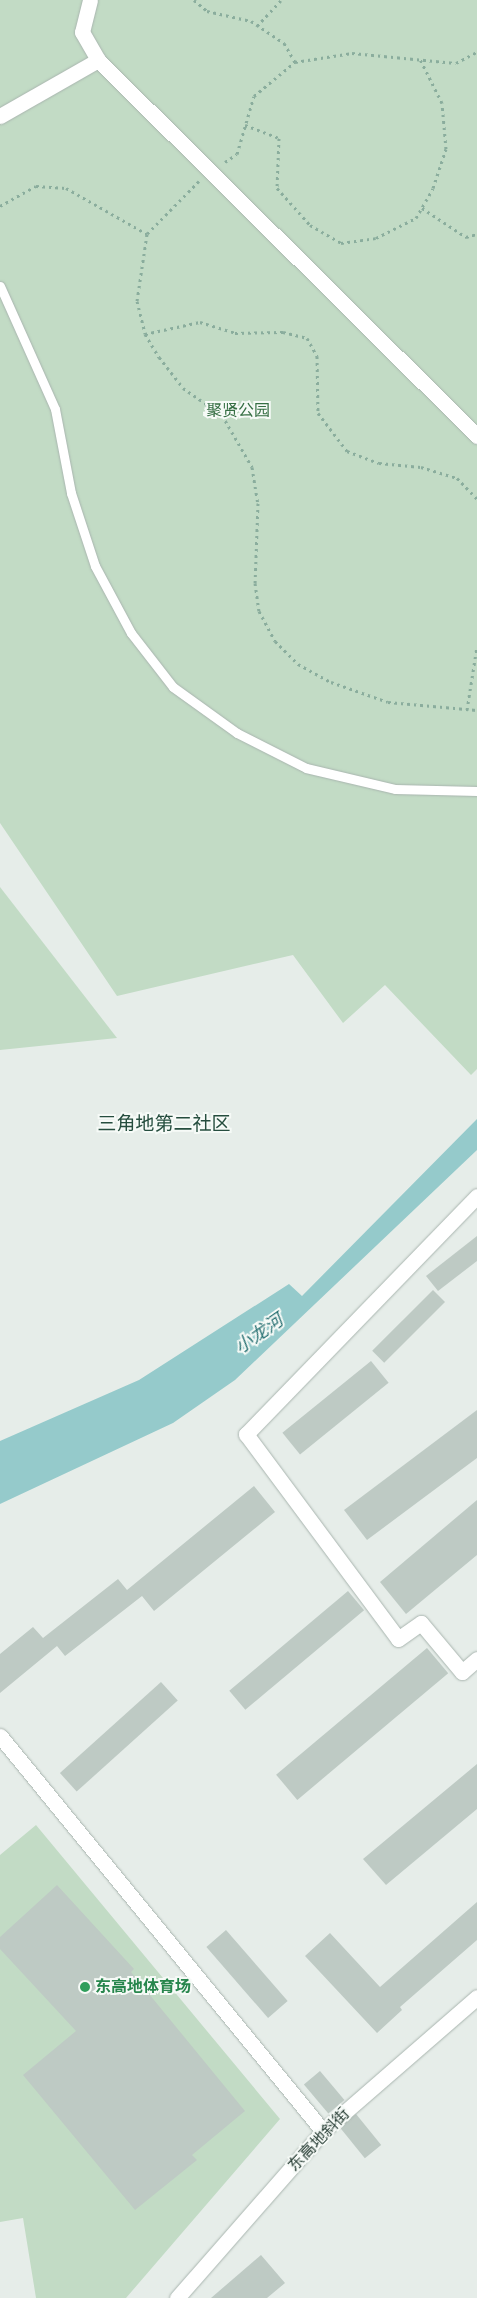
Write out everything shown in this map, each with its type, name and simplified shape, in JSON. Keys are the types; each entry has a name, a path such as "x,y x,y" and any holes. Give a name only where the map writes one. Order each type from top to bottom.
{"street":[{"path":"90,0 82,32 98,60 477,436"},
{"path":"0,116 98,60"},
{"path":"477,1196 246,1434 398,1639 421,1623 462,1672 477,1659"},
{"path":"0,1736 323,2131"},
{"name":"东高地斜街","path":"177,2298 323,2131 477,1998"}],"lane":[{"path":"0,286 55,409 71,493 95,566 131,633 173,687 237,733 306,768 394,789 477,791"}],"path":[{"path":"194,0 207,11 257,26 284,43 295,62"},
{"path":"257,26 281,0"},
{"path":"477,52 456,63 352,53 295,62 254,96 237,154 182,194 147,234 137,301 145,334 183,388 222,415 252,467 258,503 256,592 259,611 275,641 298,664 348,688 388,702 477,710"},
{"path":"245,125 279,138 277,188 310,225 341,244 376,238 416,218 422,208 446,149 442,103 420,59"},
{"path":"0,206 36,186 66,188 147,234"},
{"path":"422,208 466,237 477,234"},
{"path":"145,334 200,322 235,333 284,332 307,338 317,356 318,413 347,451 379,464 421,467 458,478 477,499"},
{"path":"467,710 477,646"}],"green space":[{"name":"聚贤公园","path":"0,0 477,0 477,1069 471,1075 385,985 343,1023 293,955 117,996 0,823"},
{"path":"0,887 117,1038 0,1050"},
{"name":"东高地体育场","path":"36,1825 280,2119 126,2298 36,2298 23,2218 0,2222 0,1855"}],"water":[{"name":"小龙河","path":"477,1119 477,1150 235,1380 173,1423 0,1504 0,1441 139,1380 289,1284 302,1296"}],"building":[{"path":"477,1236 477,1261 438,1291 426,1276"},
{"path":"433,1290 445,1302 384,1363 372,1351"},
{"path":"371,1361 389,1383 300,1455 282,1433"},
{"path":"477,1410 477,1458 367,1540 344,1510"},
{"path":"254,1486 275,1512 154,1611 142,1596 65,1656 57,1646 0,1693 0,1654 33,1627 43,1638 118,1579 127,1590"},
{"path":"477,1500 477,1555 406,1614 380,1582"},
{"path":"348,1591 364,1610 245,1710 229,1691"},
{"path":"427,1648 448,1673 297,1800 276,1775"},
{"path":"161,1682 178,1701 77,1792 60,1773"},
{"path":"477,1764 477,1809 386,1885 363,1859"},
{"path":"57,1885 134,1969 131,1972 245,2111 192,2155 197,2160 135,2210 23,2075 76,2031 0,1949 0,1937"},
{"path":"477,1902 477,1940 400,2007 402,2010 377,2033 305,1956 330,1933 380,1987"},
{"path":"226,1930 288,2001 268,2018 206,1947"},
{"path":"320,2071 344,2100 328,2114 304,2084"},
{"path":"356,2114 381,2145 365,2158 340,2127"},
{"path":"261,2255 285,2283 267,2298 211,2298"}],"place":[{"name":"东高地体育场","path":"85,1987"}],"district":[{"name":"三角地第二社区","path":"164,1124"}]}
